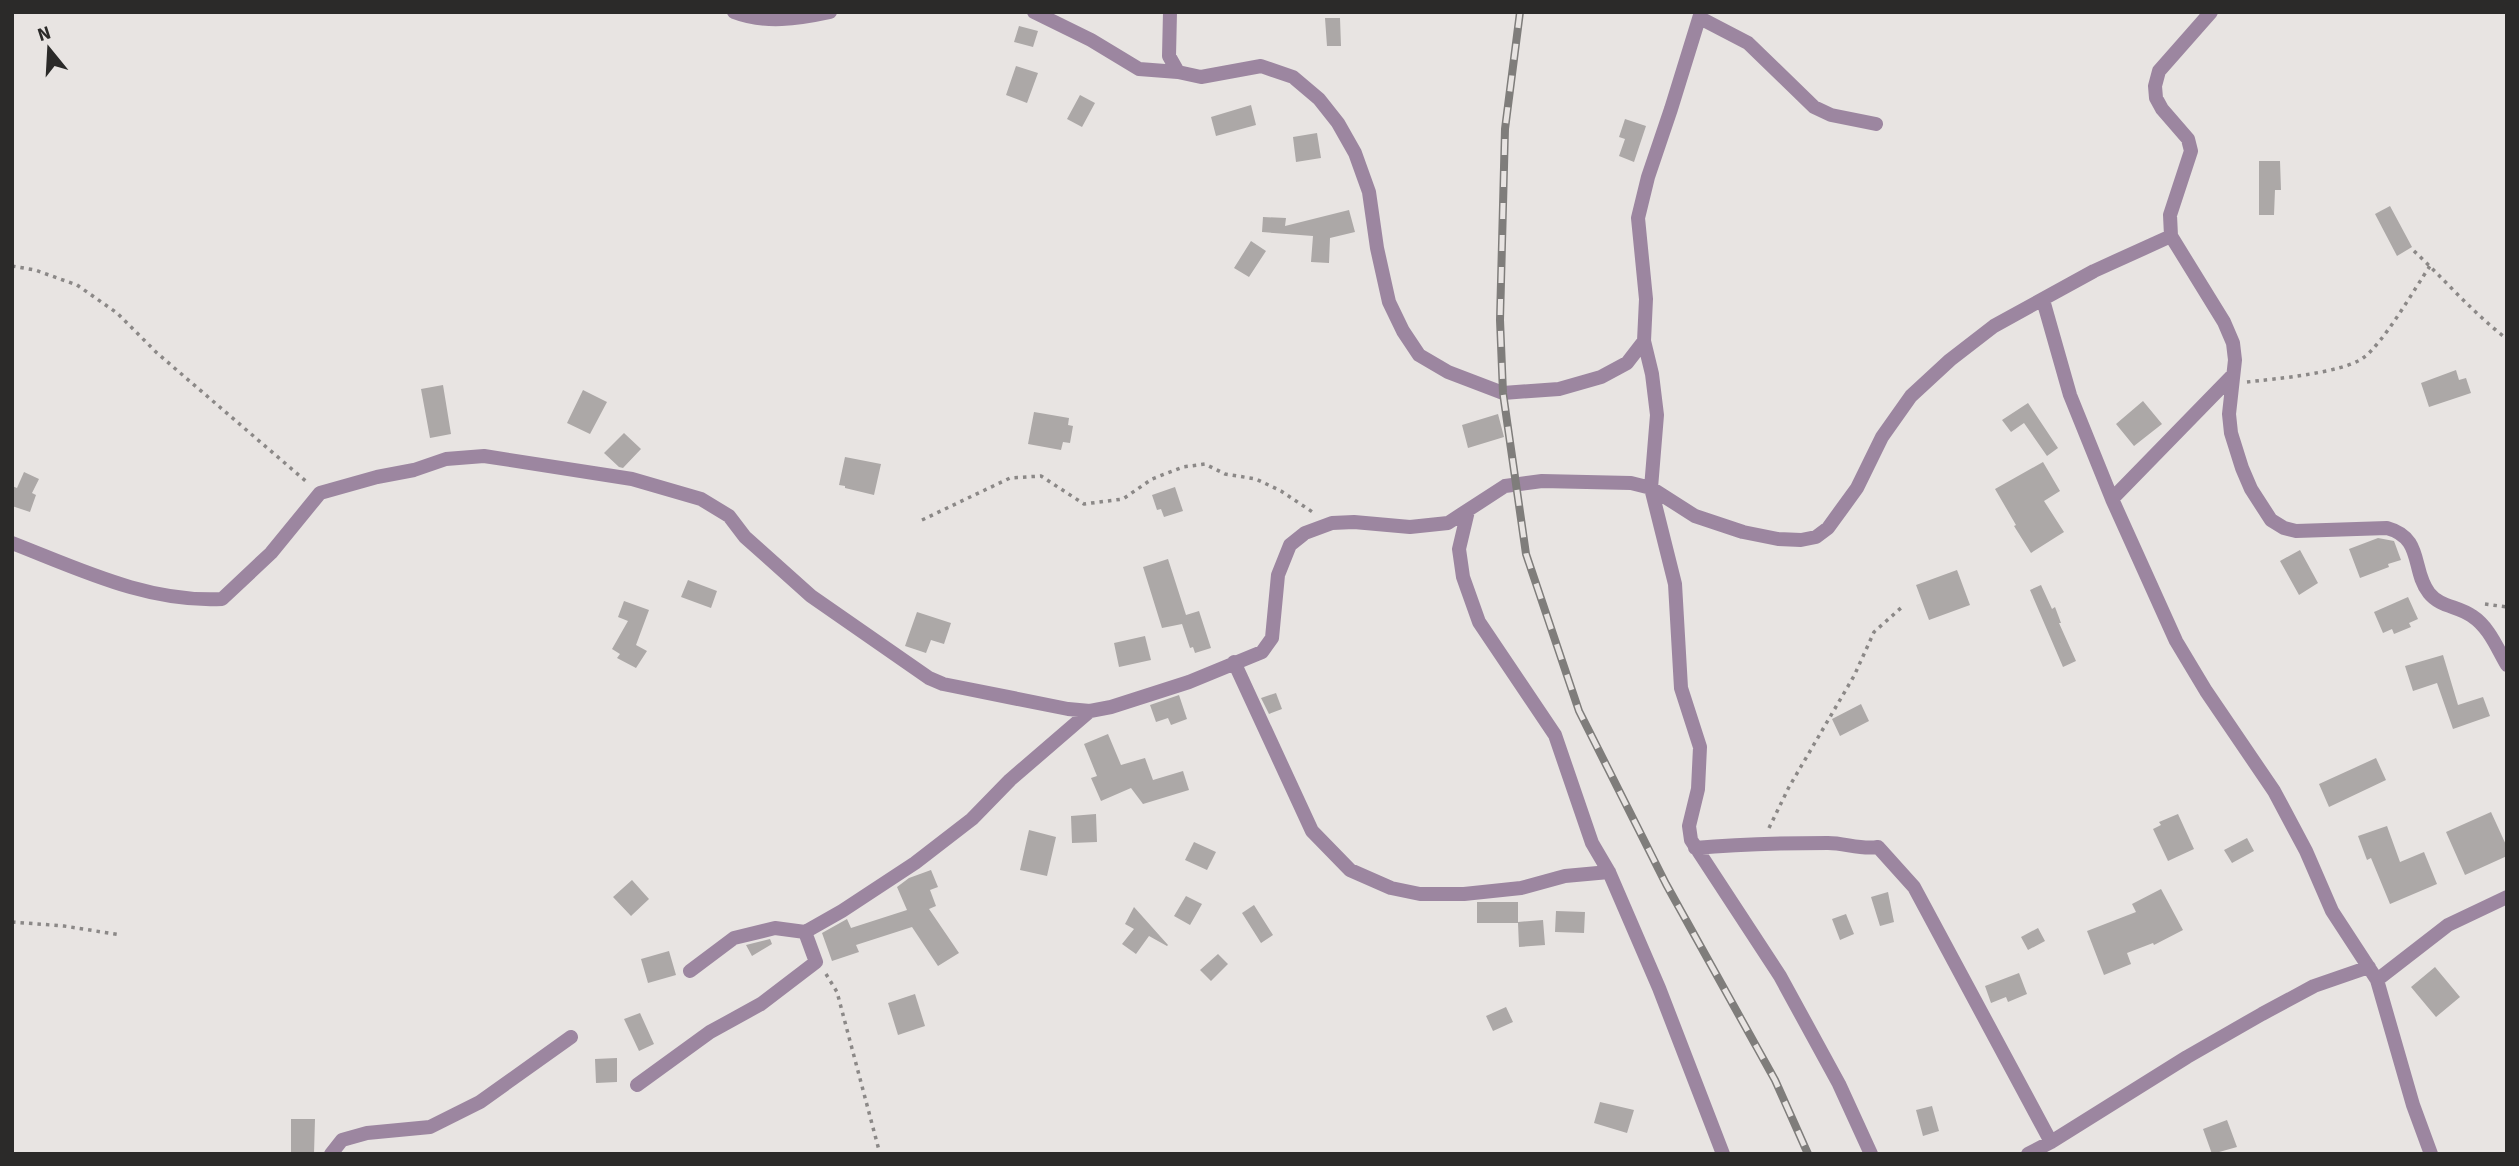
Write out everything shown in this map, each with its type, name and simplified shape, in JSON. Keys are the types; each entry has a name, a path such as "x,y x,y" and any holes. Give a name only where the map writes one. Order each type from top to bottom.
{"street":[{"path":"734,12 750,18 780,20 830,12"},
{"path":"1034,12 1091,40 1139,69 1178,72 1201,78 1262,66 1293,77 1319,99 1338,123 1355,153 1369,192 1377,248 1389,302 1403,331 1419,355 1428,361 1480,386 1503,393 1559,389 1601,377 1627,363 1644,341"},
{"path":"1170,12 1169,55 1178,72"},
{"path":"2210,12 2159,71 2155,86 2156,98 2162,110 2188,139 2191,151 2170,215 2171,236 2224,322 2233,343 2235,360 2229,414 2235,449 2251,489 2271,520 2284,528 2296,531 2387,528 2398,531 2412,547 2427,591 2439,603 2471,615 2483,624 2507,664"},
{"path":"1871,1154 1839,1084 1780,976 1695,848 1689,827 1698,789 1700,747 1681,688 1675,584 1651,488 1657,415 1652,374 1644,341 1646,299 1638,218 1648,177 1700,15 1748,43 1814,107 1831,115 1876,124"},
{"path":"12,542 79,570 163,596 198,601 222,600 271,553 320,493 462,456 529,461 632,479 701,499 729,516 745,537 811,596 929,678 943,684 1090,711 1189,682 1262,652 1272,638 1278,575 1290,545 1305,533 1332,523 1354,522 1410,527 1448,523 1505,486 1542,481 1631,482 1651,488 1695,516 1743,532 1778,539 1801,540 1816,537 1828,528 1857,488 1882,438 1911,396 1950,360 1994,326 2094,271 2171,236"},
{"path":"2043,300 2070,395 2112,499 2176,641 2206,691 2274,791 2306,851 2332,911 2377,980 2413,1105 2431,1154"},
{"path":"2112,499 2231,380"},
{"path":"1468,511 1459,550 1463,577 1479,622 1552,729 1592,843 1609,872 1659,989 1723,1154"},
{"path":"1234,662 1312,831 1350,870 1391,888 1420,894 1464,894 1521,888 1565,876 1609,872"},
{"path":"690,971 734,938 775,928 805,932 842,911 915,863 972,819 1010,780 1090,711"},
{"path":"1695,848 1762,843 1831,843 1869,849 1878,847 1908,878 1929,913 2051,1142"},
{"path":"2377,980 2448,925 2507,897"},
{"path":"637,1085 710,1032 761,1004 816,962 805,932"},
{"path":"2028,1154 2187,1056 2262,1014 2314,986 2369,967"},
{"path":"331,1154 342,1140 368,1133 430,1127 480,1102 572,1037"}],"path":[{"path":"2414,251 2484,321 2507,339"},
{"path":"12,266 35,270 77,285 117,313 157,353 320,493"},
{"path":"2231,380 2320,371 2361,360 2380,340 2430,266"},
{"path":"922,520 1010,478 1041,476 1084,505 1123,499 1152,479 1183,467 1205,464 1225,474 1255,480 1281,491 1332,523"},
{"path":"1762,843 1789,787 1854,676 1874,632 1902,607"},
{"path":"12,922 64,926 121,935"},
{"path":"816,962 837,992 880,1154"}],"building":[{"path":"1325,18 1340,18 1341,46 1327,46"},
{"path":"1019,26 1038,31 1033,47 1014,42"},
{"path":"1016,66 1038,73 1027,103 1006,95"},
{"path":"1080,95 1095,103 1082,127 1067,119"},
{"path":"1251,105 1256,125 1216,136 1211,117"},
{"path":"1625,119 1646,126 1634,162 1619,156 1625,139 1619,137"},
{"path":"1317,133 1321,158 1296,162 1293,137"},
{"path":"2259,161 2280,161 2281,190 2275,190 2274,215 2259,215"},
{"path":"2390,206 2412,247 2397,256 2375,214"},
{"path":"1349,210 1355,232 1330,238 1329,263 1311,262 1313,236 1262,232 1263,217 1286,218 1285,226"},
{"path":"1251,241 1266,251 1249,277 1234,268"},
{"path":"2456,370 2459,380 2466,378 2471,393 2429,407 2421,383"},
{"path":"443,385 451,434 430,438 421,389"},
{"path":"583,390 607,402 590,434 567,423"},
{"path":"2143,401 2162,424 2134,446 2116,424"},
{"path":"2028,403 2058,448 2047,456 2024,423 2011,432 2002,420"},
{"path":"1034,412 1069,418 1068,425 1073,426 1070,443 1063,442 1061,450 1028,444"},
{"path":"1498,414 1504,437 1468,448 1462,425"},
{"path":"624,433 641,449 623,468 604,453"},
{"path":"845,457 881,464 874,495 839,485"},
{"path":"2043,462 2060,491 2044,501 2064,532 2031,553 1995,489"},
{"path":"24,472 39,479 32,493 36,495 30,512 12,506 12,486 17,488"},
{"path":"1175,487 1183,511 1164,517 1161,509 1157,510 1152,495"},
{"path":"2378,538 2394,541 2401,560 2360,578 2349,549"},
{"path":"2300,550 2318,583 2299,595 2280,561"},
{"path":"1168,559 1186,615 1199,611 1211,648 1195,653 1193,647 1190,648 1182,624 1162,628 1143,567"},
{"path":"1957,570 1970,605 1929,620 1916,585"},
{"path":"688,580 717,591 711,608 681,597"},
{"path":"2041,585 2052,609 2055,607 2076,661 2063,667 2030,590"},
{"path":"2408,597 2418,619 2409,623 2411,627 2394,634 2392,629 2383,633 2374,612"},
{"path":"624,601 649,610 636,645 647,651 636,668 617,658 620,654 612,649 628,621 618,617"},
{"path":"917,612 951,623 944,644 931,640 926,653 905,646"},
{"path":"1145,636 1151,660 1119,667 1114,643"},
{"path":"2443,655 2458,705 2483,697 2490,716 2453,729 2437,683 2413,691 2405,666"},
{"path":"1276,693 1282,709 1269,714 1261,698"},
{"path":"1179,695 1187,719 1171,725 1168,718 1156,722 1150,705"},
{"path":"1861,704 1869,721 1840,736 1832,719"},
{"path":"1108,734 1121,765 1145,758 1153,780 1183,771 1189,790 1143,804 1131,788 1101,801 1091,778 1097,776 1084,744"},
{"path":"2376,758 2386,780 2329,807 2319,784"},
{"path":"2491,812 2507,847 2507,856 2465,875 2446,832"},
{"path":"1096,814 1097,842 1072,843 1071,816"},
{"path":"2178,814 2194,849 2168,861 2153,829 2161,825 2159,822"},
{"path":"2387,826 2400,862 2424,852 2437,884 2390,904 2371,858 2367,860 2358,836"},
{"path":"1029,830 1056,837 1047,876 1020,870"},
{"path":"2247,838 2254,851 2232,863 2224,850"},
{"path":"1194,842 1216,852 1207,870 1185,860"},
{"path":"931,870 938,887 930,890 936,906 929,909 959,953 938,966 912,927 856,945 859,952 832,961 822,933 847,919 851,928 907,910 897,887 909,878"},
{"path":"632,880 649,899 631,916 613,897"},
{"path":"2161,889 2183,930 2154,945 2153,943 2127,953 2131,964 2104,975 2087,931 2136,912 2132,904"},
{"path":"1888,892 1894,922 1880,926 1871,897"},
{"path":"1186,896 1202,904 1190,925 1174,916"},
{"path":"1477,902 1518,902 1518,922 1543,920 1545,945 1519,947 1518,923 1477,923"},
{"path":"1254,905 1273,935 1261,943 1242,913"},
{"path":"1134,907 1167,946 1149,936 1136,954 1122,944 1134,929 1125,924"},
{"path":"1556,911 1585,912 1584,933 1555,932"},
{"path":"1846,914 1854,934 1840,940 1832,919"},
{"path":"2038,928 2045,941 2028,950 2021,937"},
{"path":"770,939 772,944 752,956 746,945"},
{"path":"669,951 676,975 648,983 641,959"},
{"path":"1218,954 1228,964 1211,981 1200,970"},
{"path":"2435,967 2460,997 2436,1017 2411,987"},
{"path":"2019,973 2027,994 2008,1002 2006,997 1991,1003 1985,986"},
{"path":"915,994 925,1026 898,1035 888,1003"},
{"path":"1506,1007 1513,1022 1493,1031 1486,1016"},
{"path":"640,1013 654,1044 639,1051 624,1019"},
{"path":"617,1058 617,1082 596,1083 595,1059"},
{"path":"1600,1102 1634,1110 1627,1133 1594,1123"},
{"path":"1932,1106 1939,1131 1923,1136 1916,1110"},
{"path":"291,1119 315,1119 314,1154 291,1154"},
{"path":"2227,1120 2237,1147 2212,1154 2203,1129"}],"railway":[{"path":"1520,12 1505,129 1500,320 1503,393 1526,554 1579,711 1666,884 1775,1080 1808,1154"}]}
